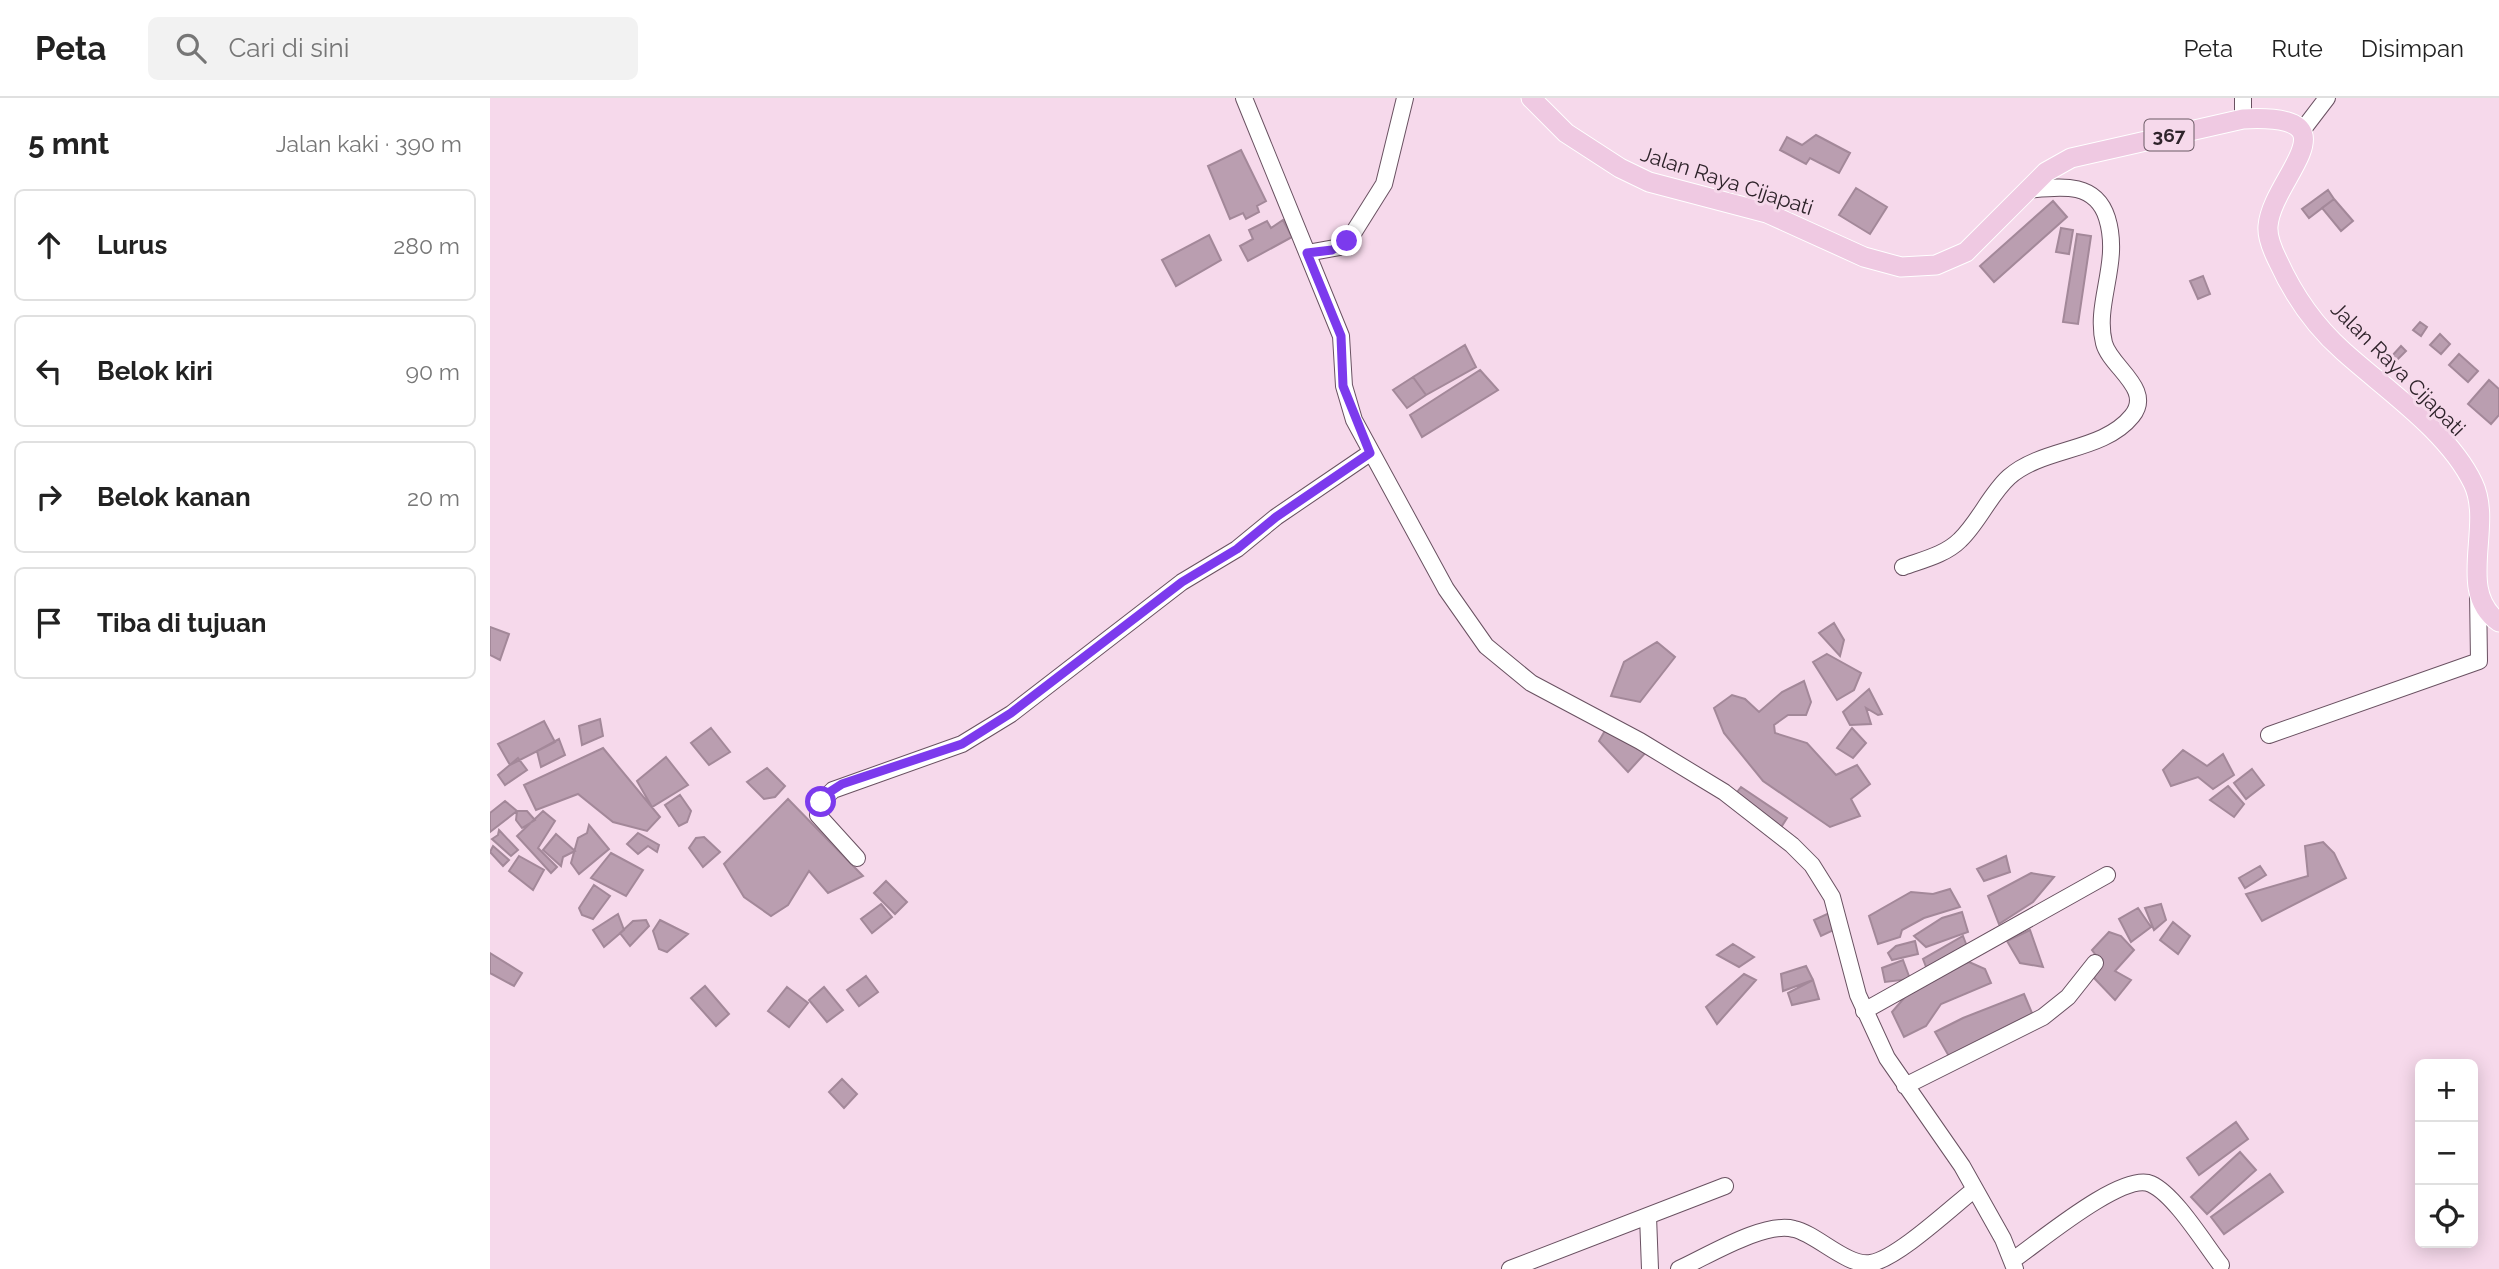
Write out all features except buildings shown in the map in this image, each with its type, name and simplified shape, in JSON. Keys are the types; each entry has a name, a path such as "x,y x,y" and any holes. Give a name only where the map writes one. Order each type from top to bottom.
{"main road":[{"name":"Jalan Raya Cijapati","path":"1531,98 1566,133 1639,177 1767,214 1864,257 1901,267 1936,265 1958,258 1987,234 2003,213 2046,172 2071,158 2243,119 2283,119 2301,132 2301,155 2271,212 2268,227 2275,256 2296,294 2323,331 2406,404 2449,450 2472,482 2480,507 2478,590"},
{"path":"2478,590 2482,605 2499,622"}],"street":[{"path":"1244,98 1341,336 1343,386 1370,453 1411,520 1459,612 1473,631 1503,662 1531,683 1640,741 1724,792 1792,845 1812,865 1824,881 1839,917 1864,1011 1905,1086 1975,1189 2014,1265 2118,1188 2136,1182 2148,1182 2165,1194 2221,1265"},
{"path":"1307,253 1340,247 1352,235 1384,184 1405,98"},
{"path":"2243,98 2243,119"},
{"path":"2301,132 2327,98"},
{"path":"1903,567 1938,555 1960,541 2009,477 2044,457 2105,436 2132,416 2138,400 2135,387 2104,345 2102,327 2114,240 2103,206 2087,191 2068,186 2027,190"},
{"path":"857,858 818,815 821,802 832,790 962,744 991,726 1182,582 1237,549 1276,517 1370,453"},
{"path":"2269,735 2479,661 2478,590"},
{"path":"1864,1011 2107,875"},
{"path":"1905,1086 2043,1017 2068,997 2095,963"},
{"path":"1510,1269 1725,1186"},
{"path":"1679,1269 1754,1235 1782,1228 1793,1228 1853,1259 1873,1263 1898,1250 1975,1189"},
{"path":"1648,1216 1650,1269"}],"route":[{"path":"821,802 825,795 842,784 962,744 1011,713 1057,675 1182,582 1237,549 1276,517 1370,453 1354,420 1343,386 1341,336 1307,253 1332,250 1347,241"}]}
